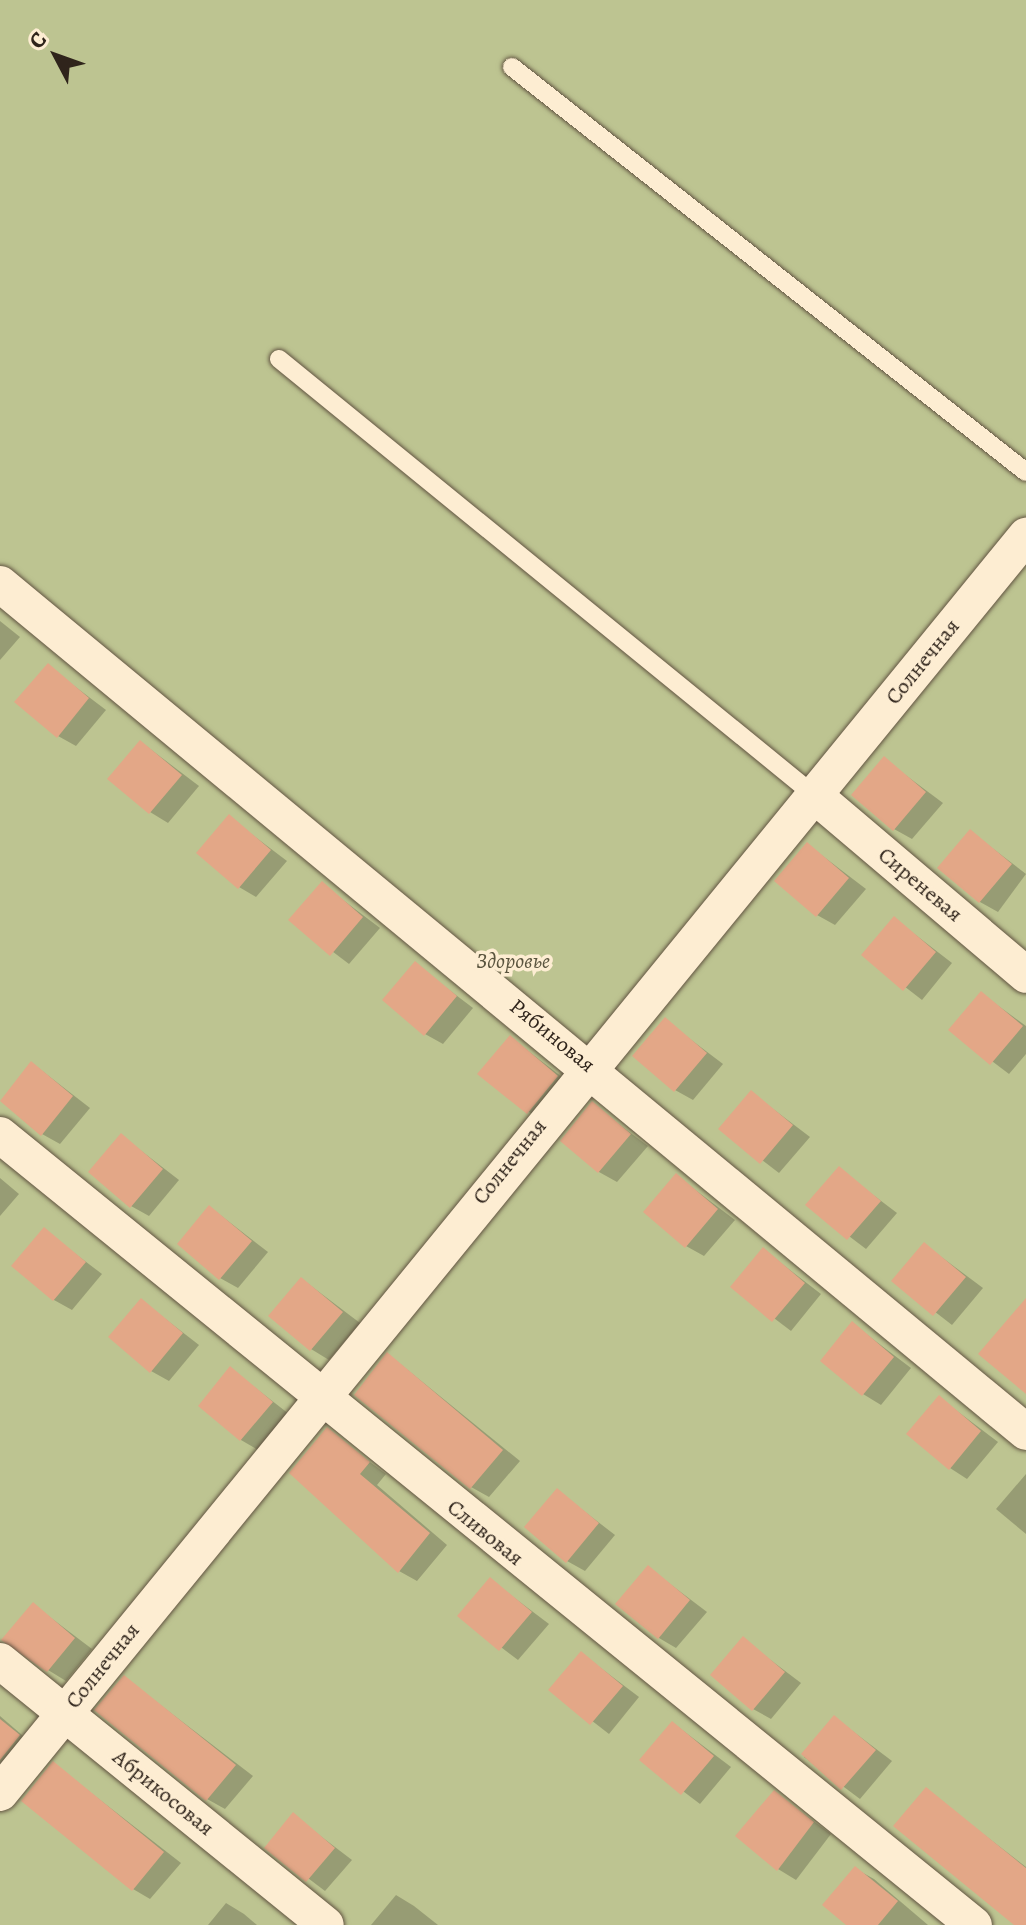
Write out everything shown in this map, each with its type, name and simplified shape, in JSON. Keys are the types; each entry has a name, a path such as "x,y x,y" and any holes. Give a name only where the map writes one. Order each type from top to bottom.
{"street":[{"name":"Солнечная","path":"0,1793 588,1066 1026,536"},
{"name":"Рябиновая","path":"0,584 588,1066 1026,1432"},
{"name":"Сиреневая","path":"814,795 1026,975"},
{"name":"Сливовая","path":"0,1135 319,1399 974,1925"},
{"name":"Абрикосовая","path":"0,1661 326,1925"}],"lane":[{"path":"512,67 1026,472"},
{"path":"279,359 814,795"}],"green space":[{"name":"Здоровье","path":"0,0 1026,0 1026,1925 0,1925"}],"building":[{"path":"48,663 89,698 57,738 14,702"},
{"path":"140,740 182,775 149,814 107,779"},
{"path":"884,756 926,792 893,831 851,795"},
{"path":"229,814 271,850 238,889 196,853"},
{"path":"970,829 1012,864 979,903 937,868"},
{"path":"807,842 849,878 816,917 774,881"},
{"path":"322,881 363,917 330,956 288,920"},
{"path":"894,916 936,952 903,991 861,955"},
{"path":"415,961 457,996 424,1036 382,1000"},
{"path":"981,991 1023,1026 990,1065 948,1030"},
{"path":"665,1017 707,1053 674,1092 632,1056"},
{"path":"510,1035 558,1076 527,1114 477,1074"},
{"path":"31,1061 73,1096 41,1136 0,1101"},
{"path":"751,1090 793,1125 760,1164 718,1129"},
{"path":"592,1101 631,1134 598,1173 560,1141"},
{"path":"121,1133 163,1169 130,1208 88,1172"},
{"path":"839,1166 881,1201 847,1240 805,1205"},
{"path":"676,1173 718,1209 685,1248 643,1212"},
{"path":"209,1205 252,1241 219,1280 177,1244"},
{"path":"44,1227 86,1262 53,1301 11,1266"},
{"path":"924,1242 966,1277 933,1316 891,1281"},
{"path":"763,1247 805,1283 772,1322 730,1287"},
{"path":"301,1277 343,1312 310,1351 268,1316"},
{"path":"141,1298 183,1333 150,1373 108,1337"},
{"path":"1026,1298 1026,1394 978,1354"},
{"path":"852,1321 894,1357 862,1396 820,1361"},
{"path":"387,1352 503,1450 470,1489 354,1395"},
{"path":"230,1366 273,1402 240,1441 198,1406"},
{"path":"939,1395 981,1431 949,1470 906,1434"},
{"path":"327,1427 370,1462 360,1474 430,1533 398,1573 289,1473"},
{"path":"557,1488 599,1523 566,1563 524,1527"},
{"path":"648,1565 690,1600 658,1639 615,1604"},
{"path":"490,1577 532,1612 499,1651 457,1616"},
{"path":"33,1602 75,1638 47,1672 1,1640"},
{"path":"743,1636 785,1672 752,1711 710,1675"},
{"path":"581,1651 623,1686 590,1725 548,1690"},
{"path":"124,1675 236,1765 206,1801 94,1710"},
{"path":"834,1715 876,1750 841,1790 801,1754"},
{"path":"0,1719 20,1735 0,1760"},
{"path":"672,1721 714,1756 681,1795 639,1760"},
{"path":"53,1761 164,1852 132,1891 21,1801"},
{"path":"926,1787 1026,1868 1026,1925 1014,1925 893,1826"},
{"path":"774,1790 814,1822 777,1871 735,1836"},
{"path":"293,1812 335,1848 306,1882 264,1848"},
{"path":"855,1866 898,1901 878,1925 846,1925 822,1905"}]}
